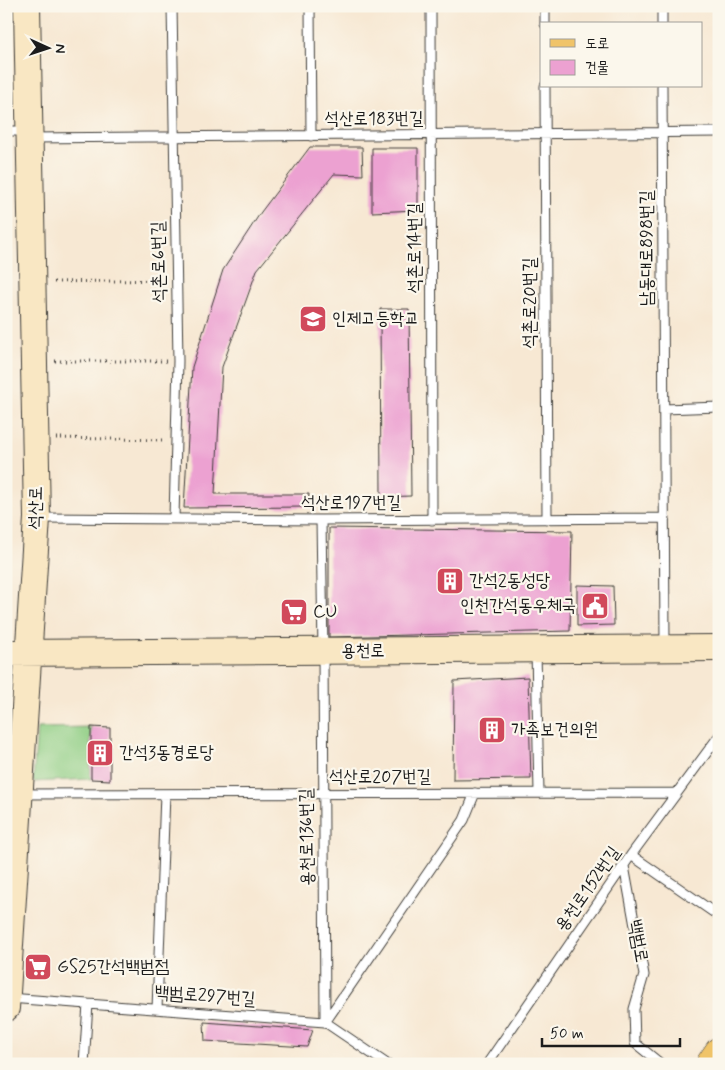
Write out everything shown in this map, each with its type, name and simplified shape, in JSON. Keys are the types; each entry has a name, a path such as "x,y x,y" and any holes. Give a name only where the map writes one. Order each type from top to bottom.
{"main road":[{"path":"710,1064 719,1051"}],"street":[{"name":"석산로","path":"7,993 17,653 37,518 34,282 22,133 27,6"},
{"name":"용천로","path":"17,653 719,648"}],"lane":[{"name":"석촌로6번길","path":"172,6 175,280 178,361 174,518"},
{"path":"310,6 311,136"},
{"name":"석촌로14번길","path":"431,6 432,520"},
{"path":"545,6 545,22"},
{"path":"662,6 662,22"},
{"name":"석촌로20번길","path":"545,88 547,519"},
{"name":"남동대로898번길","path":"662,88 665,648"},
{"name":"석산로183번길","path":"22,133 174,137 719,132"},
{"path":"664,409 719,408"},
{"name":"석산로197번길","path":"37,518 432,520 665,518"},
{"name":"용천로136번길","path":"321,520 326,1022"},
{"path":"536,649 539,793"},
{"name":"용천로152번길","path":"486,1064 631,856 719,736"},
{"path":"387,1064 326,1022 464,820 475,793"},
{"name":"석산로207번길","path":"13,794 677,793"},
{"path":"157,1009 165,794"},
{"path":"631,856 719,916"},
{"name":"백범로","path":"624,866 644,975 634,1009 635,1043 661,1064"},
{"name":"백범로297번길","path":"7,993 88,1004 326,1022"},
{"path":"84,1064 88,1004"}],"path":[{"path":"34,282 175,280"},
{"path":"35,361 178,361"},
{"path":"36,437 176,441"}],"green space":[{"path":"91,727 91,779 33,782 37,728"}],"building":[{"path":"310,147 362,147 363,175 334,174 257,270 222,367 215,494 309,494 308,507 184,508 192,367 223,270 261,212"},
{"path":"372,148 418,148 418,210 372,212"},
{"path":"380,309 409,309 411,496 381,497"},
{"name":"간석2동성당","path":"329,528 572,531 570,631 329,637"},
{"name":"인천간석동우체국","path":"577,585 613,586 614,625 577,626"},
{"name":"가족보건의원","path":"528,677 531,779 453,780 454,681"},
{"name":"간석3동경로당","path":"91,727 110,728 110,780 91,779"},
{"path":"204,1022 313,1030 307,1047 205,1041"}],"place":[{"name":"인제고등학교","path":"313,319"},
{"name":"간석2동성당","path":"450,581"},
{"name":"인천간석동우체국","path":"595,606"},
{"name":"CU","path":"294,612"},
{"name":"가족보건의원","path":"492,730"},
{"name":"간석3동경로당","path":"100,753"},
{"name":"GS25간석백범점","path":"38,967"}]}
